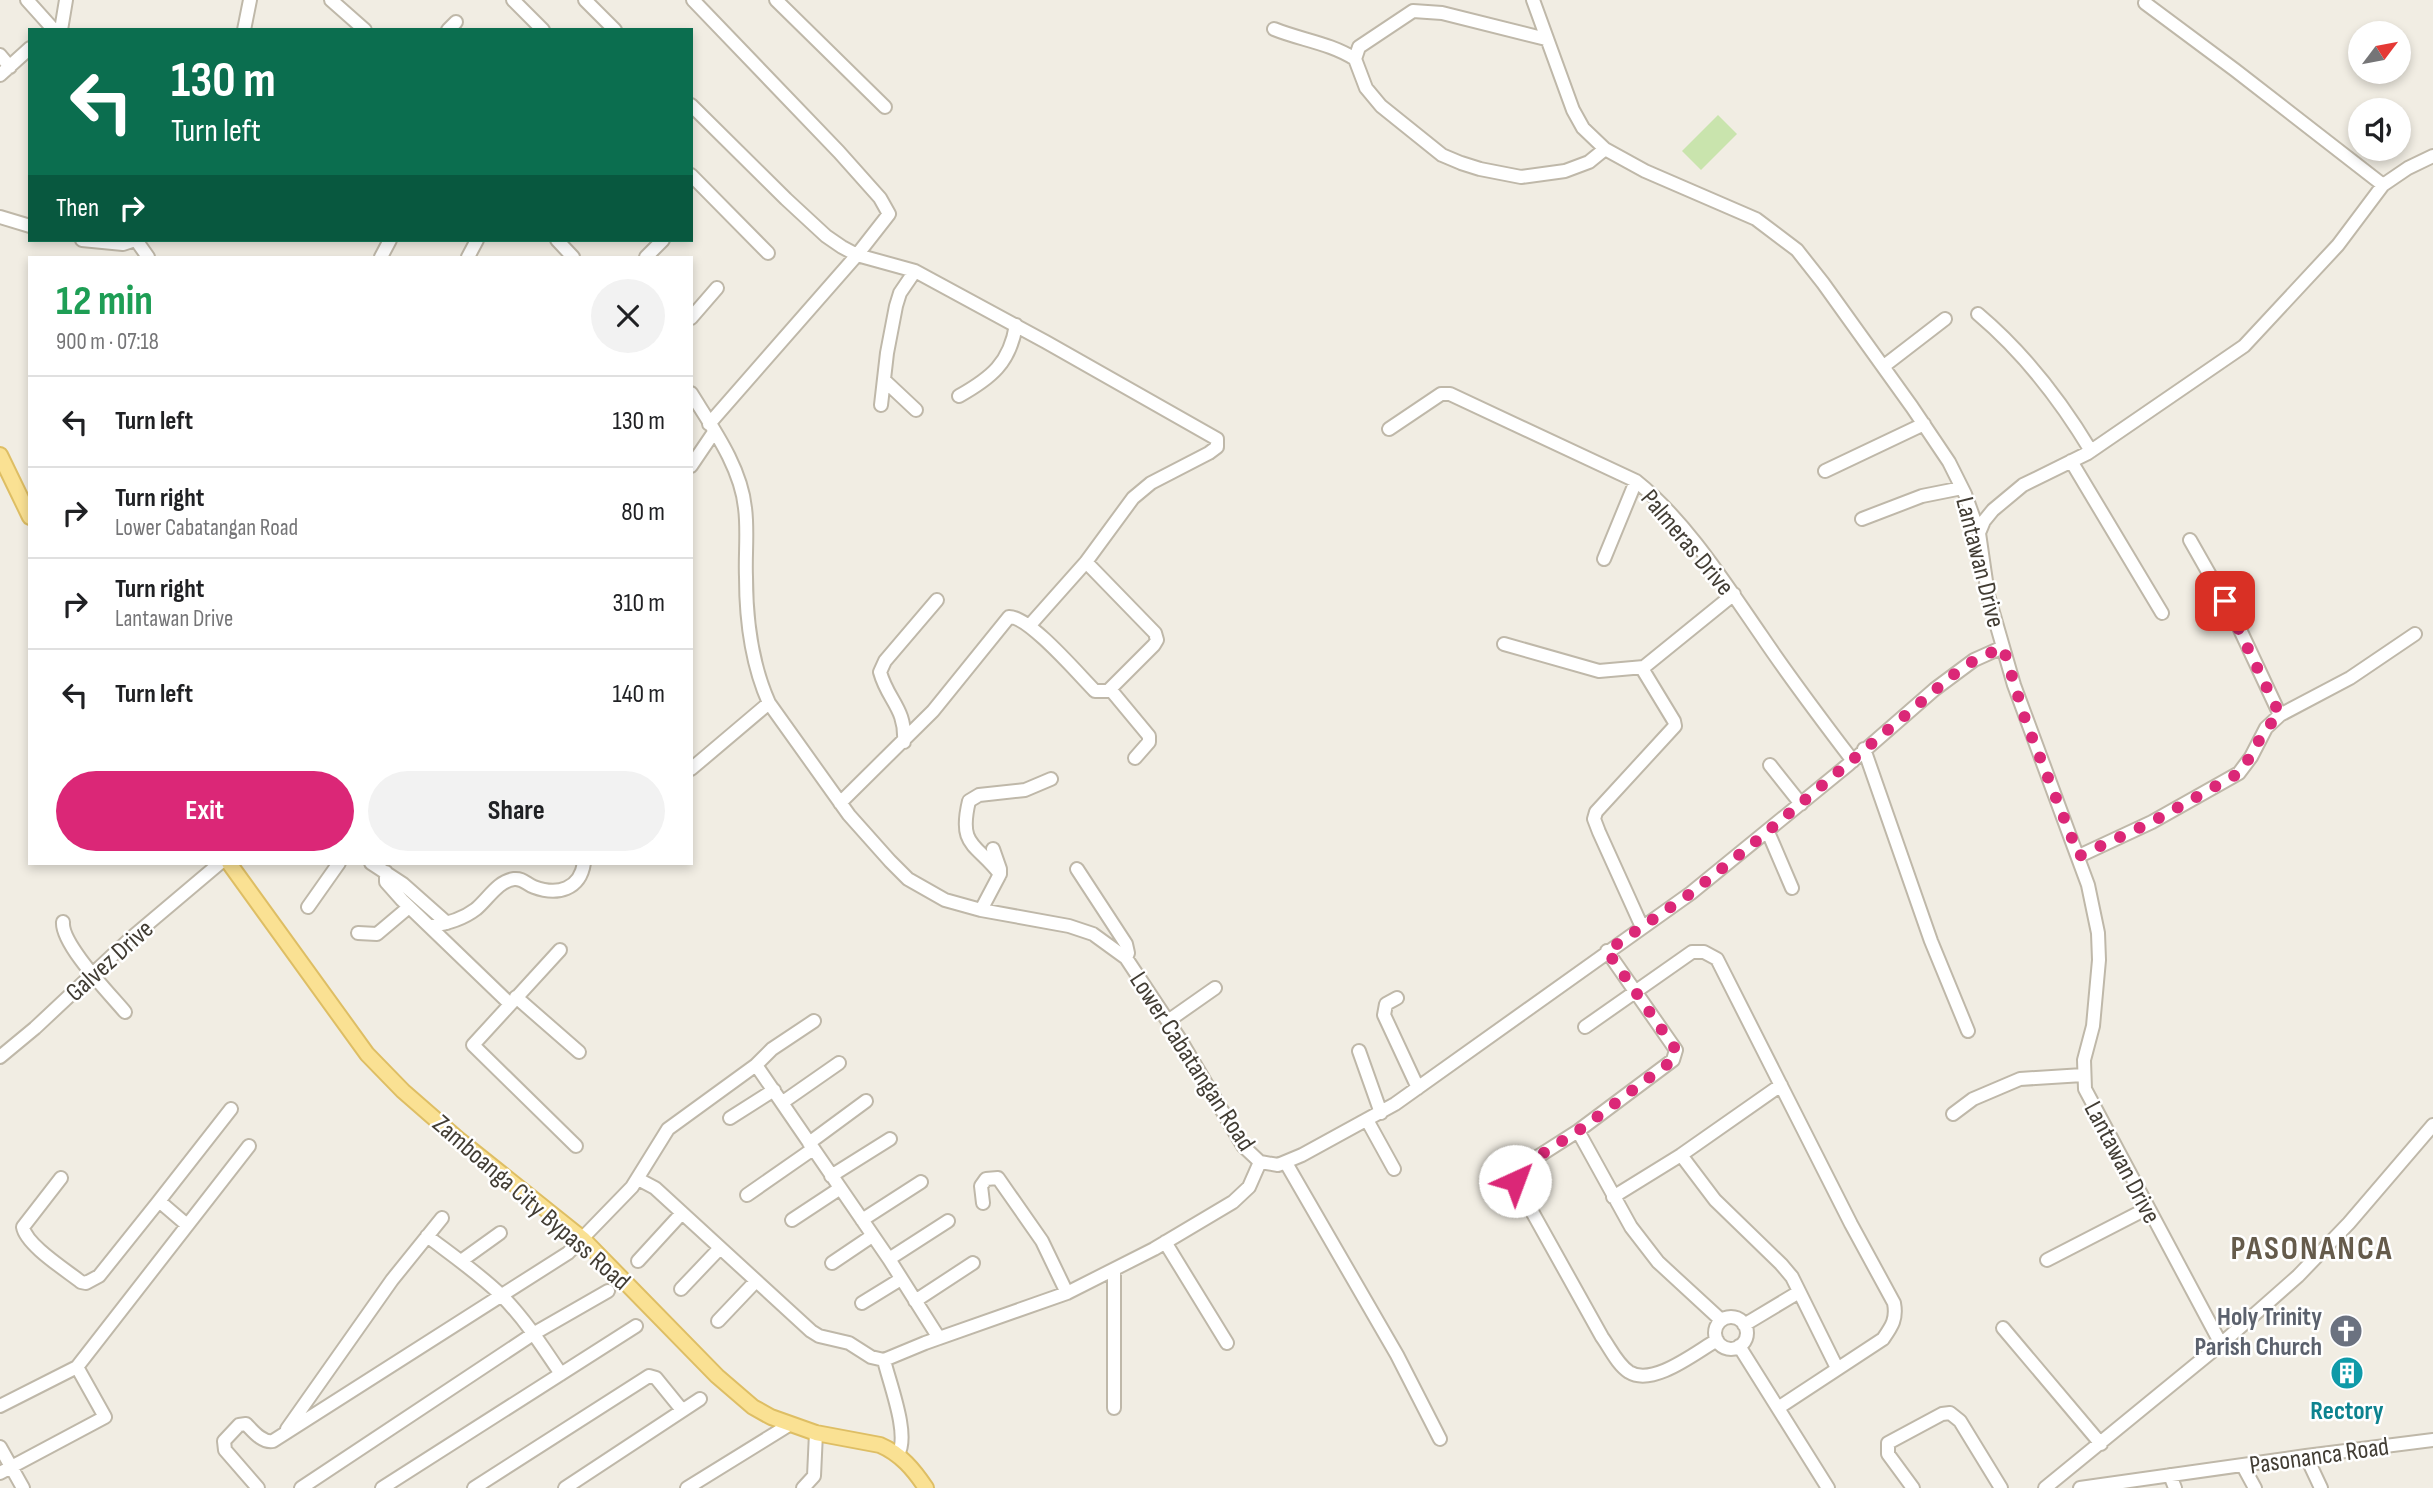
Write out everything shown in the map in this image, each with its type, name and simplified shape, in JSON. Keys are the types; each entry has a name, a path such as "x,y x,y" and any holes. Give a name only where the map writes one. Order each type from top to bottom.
{"main road":[{"path":"0,455 28,513"},
{"name":"Zamboanga City Bypass Road","path":"230,865 367,1054 403,1091 449,1131 583,1239 731,1389 753,1407 789,1425 880,1445 898,1454"},
{"path":"898,1454 926,1488"}],"street":[{"path":"27,0 52,28"},
{"path":"54,28 65,17 65,0"},
{"path":"244,28 250,0"},
{"path":"331,0 363,28"},
{"path":"513,0 541,28"},
{"path":"585,0 613,28"},
{"path":"693,0 839,152 884,204 889,214 712,428 693,462"},
{"path":"776,0 885,107"},
{"name":"Lantawan Drive","path":"1533,0 1573,110 1583,128 1605,149 1645,171 1756,219 1797,250 1884,366 1924,424 1962,488 1979,533 1988,595 2003,647 2026,722 2079,856 2098,933 2099,960 2093,1026 2083,1075 2085,1089 2221,1344"},
{"path":"2145,3 2383,185"},
{"path":"1355,59 1359,47 1413,11 1442,13 1546,39"},
{"path":"1274,29 1293,37 1340,49 1355,59 1366,88 1381,106 1442,155 1461,163 1521,177 1565,171 1589,162 1605,149"},
{"path":"0,55 5,71 28,50"},
{"path":"693,107 826,236 857,254 915,271 1217,439 1217,447 1209,453 1151,483 1133,498 1086,562 1030,625"},
{"path":"1979,533 1984,521 2002,501 2023,485 2091,451 2244,346 2338,245 2383,185 2433,156"},
{"path":"693,177 768,253"},
{"path":"0,217 28,225"},
{"path":"102,242 129,242"},
{"path":"137,242 147,256"},
{"path":"558,242 572,256"},
{"path":"647,256 661,242"},
{"path":"881,405 900,293 915,271"},
{"path":"693,316 717,288"},
{"path":"1978,314 2008,343 2067,412 2091,451"},
{"path":"1884,366 1945,318"},
{"path":"959,396 1000,366 1013,345 1016,326"},
{"path":"884,380 916,410"},
{"name":"Palmeras Drive","path":"1389,429 1441,394 1450,394 1636,481 1655,496 1734,594 1784,669 1853,761"},
{"name":"Lower Cabatangan Road","path":"693,396 730,461 746,508 746,581 752,642 761,685 769,702 840,803 908,879 944,900 981,910 1069,926 1093,934 1126,958 1168,1021 1243,1146 1259,1162 1278,1166 1381,1113 1691,893 1768,832 1959,670 2003,647"},
{"path":"1825,471 1924,424"},
{"path":"2071,461 2162,613"},
{"path":"1604,559 1636,481"},
{"path":"1862,519 1922,496 1962,488"},
{"path":"2190,540 2236,621 2280,715"},
{"path":"840,803 904,742 933,710 1005,620 1015,617 1030,625 1095,691 1108,691 1154,646 1157,640 1155,633 1086,562"},
{"path":"1504,644 1600,671 1644,667 1734,594"},
{"path":"904,742 902,714 884,684 880,671 937,600"},
{"path":"2079,856 2152,822 2239,773 2266,728 2280,715 2350,678 2415,634"},
{"path":"1642,927 1594,820 1595,812 1675,726 1643,670 1644,667"},
{"path":"1110,689 1149,736 1149,742 1135,758"},
{"path":"693,767 769,702"},
{"path":"1864,750 1917,904 1968,1031"},
{"path":"1770,765 1801,804"},
{"path":"999,874 969,842 966,835 969,801 979,795 1024,790 1051,779"},
{"path":"1768,832 1792,888"},
{"path":"981,910 1000,869 993,849"},
{"name":"Galvez Drive","path":"0,1058 218,865"},
{"path":"308,908 338,865"},
{"path":"374,865 447,923"},
{"path":"430,926 447,923 475,909 509,880 522,879 534,887 568,889 576,884 583,865"},
{"path":"1077,869 1126,944 1126,958"},
{"path":"386,872 388,885 409,907 513,1000 579,1052"},
{"path":"358,933 377,934 409,907"},
{"path":"63,922 66,937 92,974 125,1012"},
{"path":"560,950 474,1045 576,1146"},
{"path":"1607,951 1676,1050 1676,1055 1673,1060 1578,1131 1520,1168 1515,1174 1515,1181 1619,1362 1630,1373 1658,1375 1717,1340"},
{"path":"1585,1027 1692,953 1704,952 1717,959 1894,1303 1894,1325 1883,1339 1777,1408"},
{"path":"1168,1021 1215,988"},
{"path":"1397,998 1386,1004 1384,1015 1418,1088"},
{"path":"258,1488 225,1450 224,1441 242,1424 246,1424 261,1439 269,1442 568,1253 638,1179 668,1129 756,1065 772,1049 814,1021"},
{"path":"1359,1051 1381,1113"},
{"path":"783,1102 839,1063"},
{"path":"756,1065 889,1259 939,1338"},
{"path":"1953,1114 1973,1099 2020,1079 2083,1075"},
{"path":"1613,1198 1681,1155 1781,1085"},
{"path":"730,1118 774,1090"},
{"path":"747,1195 866,1101"},
{"path":"61,1178 26,1221 23,1227 24,1235 81,1282 86,1283 99,1276 231,1109"},
{"path":"1367,1119 1394,1169"},
{"path":"1578,1131 1631,1227 1658,1262 1721,1320"},
{"path":"2045,1488 2221,1344 2308,1267 2431,1131"},
{"path":"831,1177 890,1139"},
{"path":"0,1406 77,1367 249,1146"},
{"path":"1681,1155 1714,1200 1781,1264 1799,1292 1837,1368"},
{"path":"638,1179 655,1188 811,1331 819,1336 849,1343 871,1357 884,1360 1068,1293 1114,1271 1244,1193 1259,1162"},
{"path":"1286,1163 1392,1346 1440,1439"},
{"path":"983,1203 981,1186 986,1179 998,1178 1042,1241 1068,1293"},
{"path":"862,1220 921,1182"},
{"path":"792,1220 839,1189"},
{"path":"159,1200 187,1225"},
{"path":"2047,1260 2148,1208"},
{"path":"639,1261 682,1213"},
{"path":"283,1434 393,1280 442,1218"},
{"path":"889,1259 948,1221"},
{"path":"461,1261 500,1233"},
{"path":"427,1236 502,1297 533,1334 561,1374"},
{"path":"832,1263 872,1236"},
{"path":"1165,1242 1227,1343"},
{"path":"681,1289 720,1248"},
{"path":"915,1301 973,1263"},
{"path":"1114,1271 1114,1408"},
{"path":"862,1303 901,1279"},
{"path":"718,1321 756,1281"},
{"path":"300,1488 533,1334 608,1291"},
{"path":"1744,1325 1799,1292"},
{"path":"1736,1318 1744,1325 1745,1339 1739,1346 1724,1347 1717,1340 1716,1327 1721,1320 1736,1318"},
{"path":"382,1488 636,1326"},
{"path":"2003,1328 2101,1444"},
{"path":"1739,1346 1828,1488"},
{"path":"884,1360 902,1432 902,1446 898,1454"},
{"path":"6,1471 105,1417 77,1367"},
{"path":"474,1488 494,1483 649,1376 656,1377 682,1410"},
{"path":"565,1488 583,1483 700,1399"},
{"path":"1913,1488 1888,1454 1888,1443 1942,1414 1950,1413 1960,1421 2001,1488"},
{"path":"687,1488 789,1425"},
{"path":"803,1488 814,1476 816,1433"},
{"name":"Pasonanca Road","path":"2080,1488 2120,1485 2306,1455 2433,1440"},
{"path":"0,1447 6,1471 23,1488"},
{"path":"2306,1455 2321,1488"},
{"path":"2243,1466 2255,1488"},
{"path":"2170,1475 2175,1488"}],"green space":[{"path":"1718,115 1737,134 1701,170 1682,151"}],"place":[{"name":"Holy Trinity Parish Church","path":"2346,1331"},
{"name":"Rectory","path":"2347,1373"}],"district":[{"name":"PASONANCA","path":"2312,1247"}],"route":[{"path":"1515,1181 1515,1174 1520,1168 1578,1131 1673,1060 1676,1055 1676,1050 1607,951 1711,878 1935,689 1975,660 2003,647 2026,722 2079,856 2152,822 2239,773 2266,728 2280,715 2225,601"}]}
